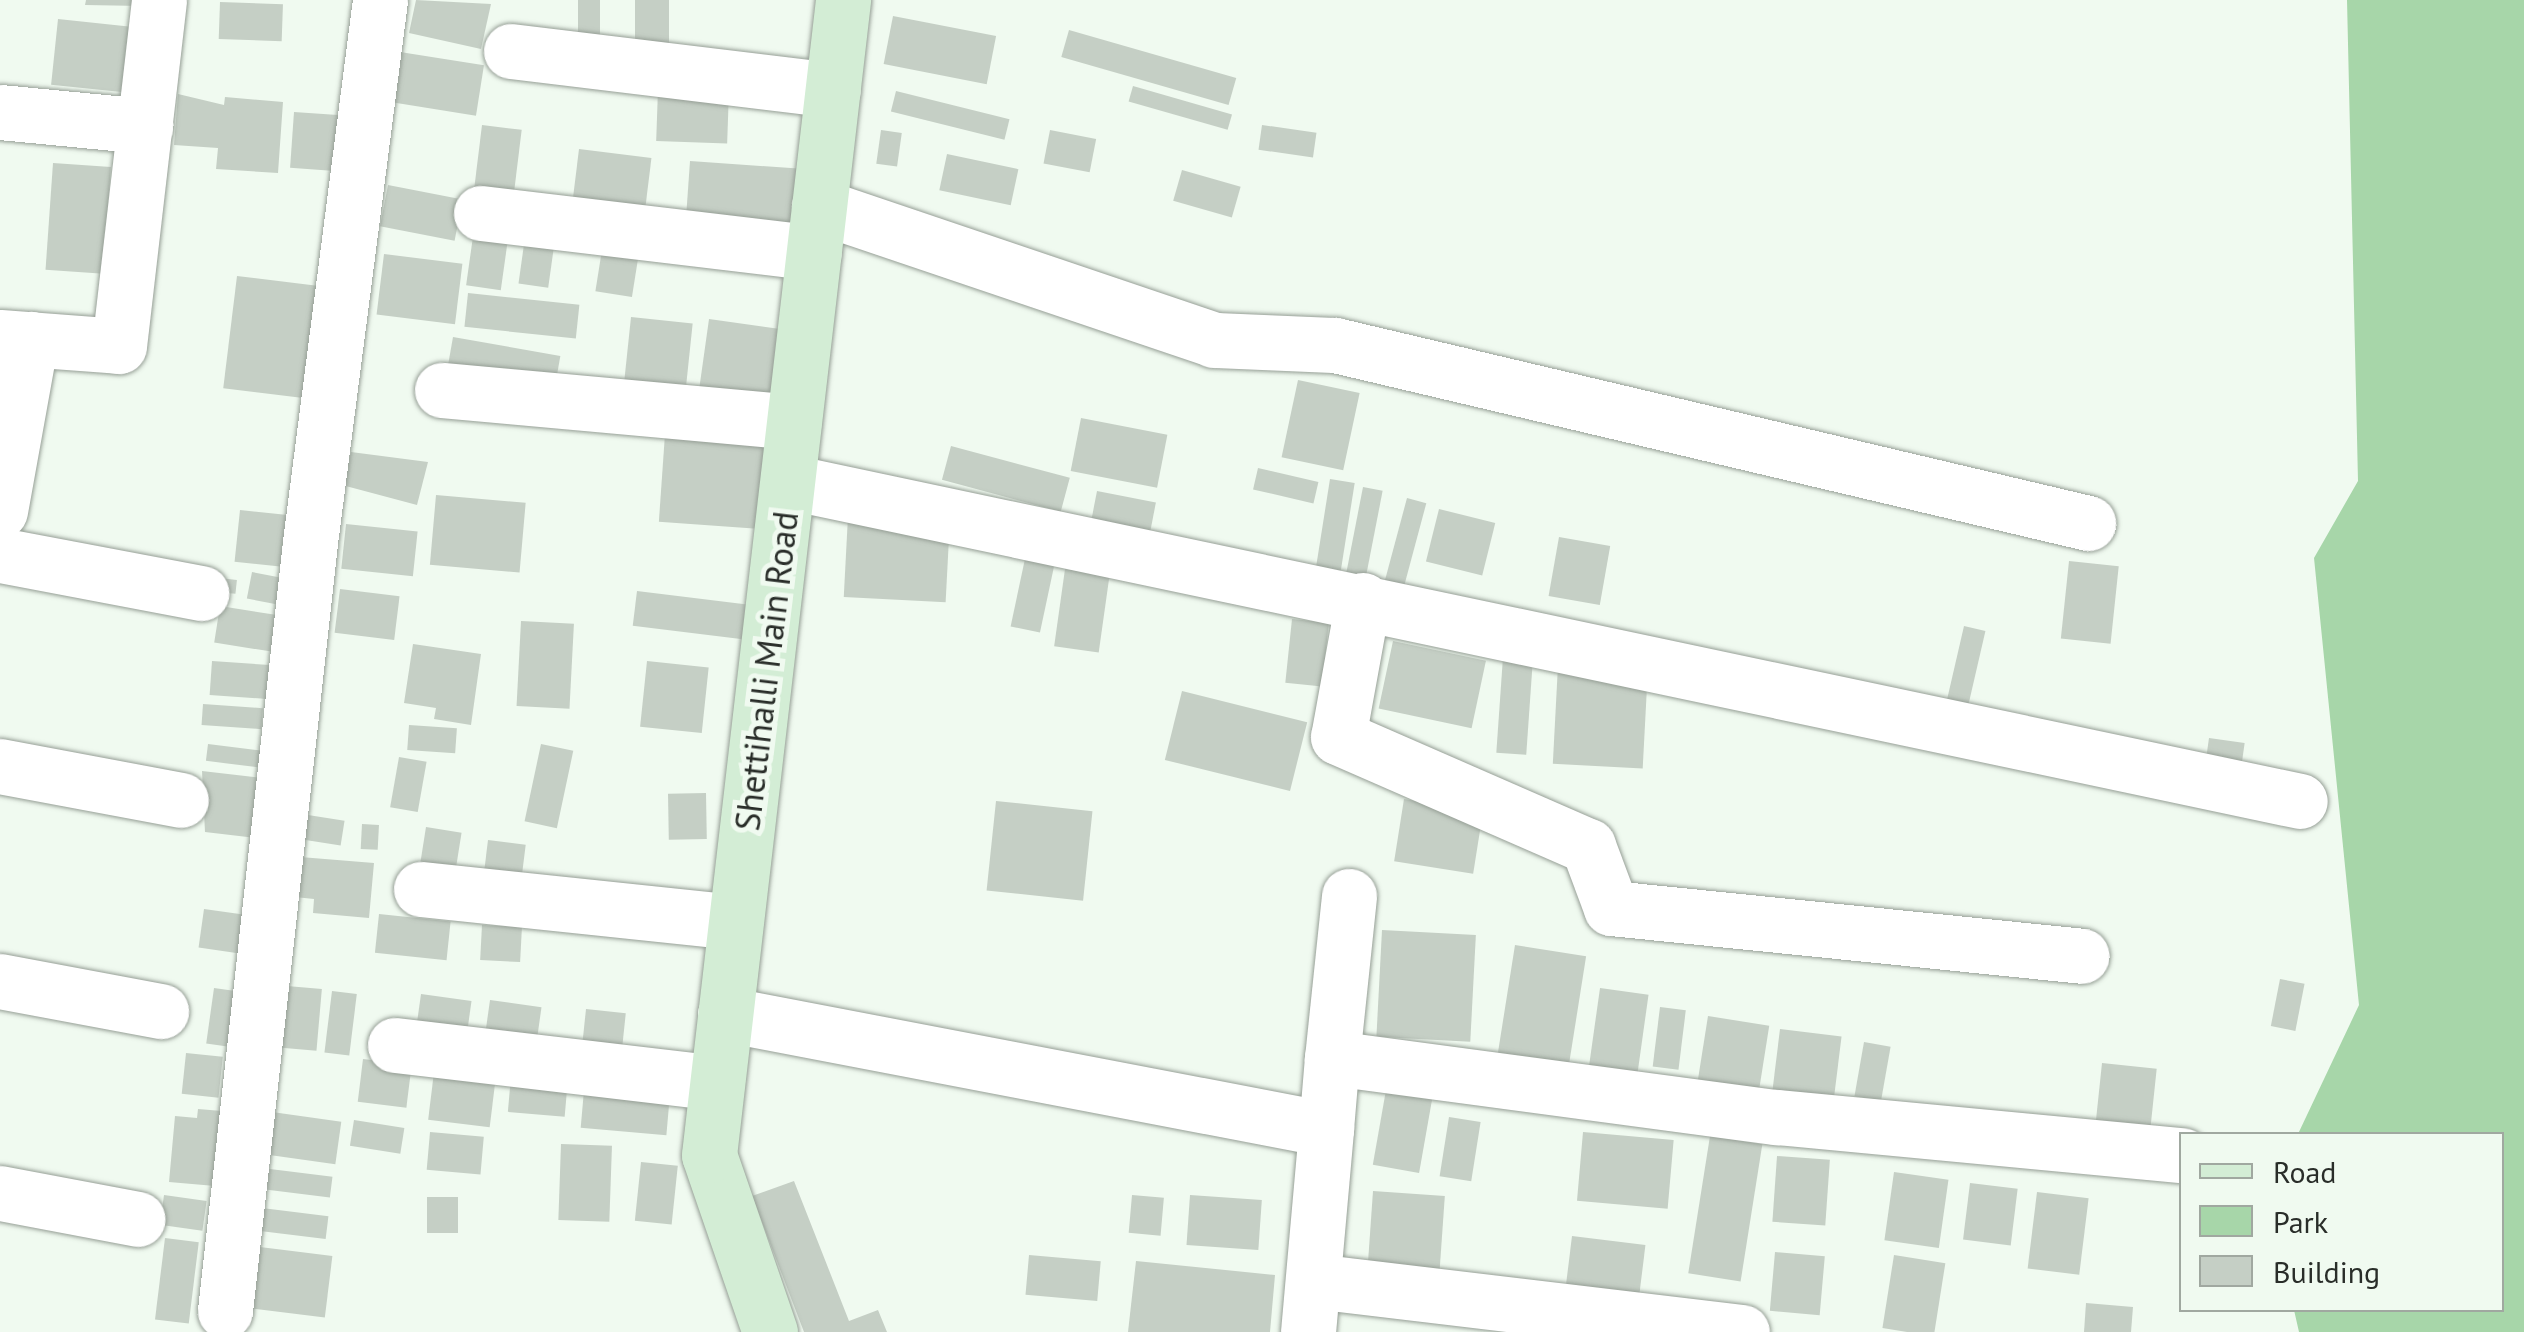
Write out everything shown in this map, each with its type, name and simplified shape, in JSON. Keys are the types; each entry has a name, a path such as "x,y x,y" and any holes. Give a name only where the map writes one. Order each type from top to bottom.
{"street":[{"path":"0,510 15,338 119,346 159,0"},
{"path":"225,1311 310,542 380,0"},
{"name":"Shettihalli Main Road","path":"758,1327 709,1154 843,0"},
{"path":"511,50 833,90"},
{"path":"0,112 145,126"},
{"path":"481,213 816,230 1214,340 1335,345 2088,523"},
{"path":"442,390 794,422"},
{"path":"790,482 1363,600 2300,802"},
{"path":"0,555 201,593"},
{"path":"1363,600 1338,738 1588,846 1611,908 2082,956"},
{"path":"0,766 181,800"},
{"path":"421,889 735,922"},
{"path":"1349,896 1311,1307 1742,1332"},
{"path":"0,980 161,1011"},
{"path":"725,1014 1326,1128"},
{"path":"395,1045 717,1083"},
{"path":"1332,1058 1777,1117 2179,1155"},
{"path":"0,1193 138,1219"}],"green space":[{"path":"2347,0 2524,0 2524,1332 2299,1332 2294,1312 2504,1312 2504,1132 2299,1132 2359,1005 2314,558 2358,481"}],"building":[{"path":"86,0 142,0 142,6 85,5"},
{"path":"416,0 491,4 481,49 409,33"},
{"path":"578,0 600,0 600,35 578,35"},
{"path":"635,0 669,0 669,44 635,44"},
{"path":"220,2 283,4 282,41 219,39"},
{"path":"893,16 996,36 987,84 884,64"},
{"path":"58,19 136,27 129,93 51,85"},
{"path":"1069,30 1236,78 1229,105 1061,57"},
{"path":"400,52 484,65 476,116 392,102"},
{"path":"1133,86 1232,114 1228,130 1129,101"},
{"path":"658,89 729,91 727,143 656,141"},
{"path":"896,91 1010,119 1004,140 891,111"},
{"path":"178,94 224,105 225,97 283,102 278,173 216,169 218,148 174,145"},
{"path":"294,112 349,116 345,172 290,168"},
{"path":"482,125 522,130 514,193 474,189"},
{"path":"1262,125 1316,133 1313,157 1259,150"},
{"path":"881,130 902,133 897,167 876,164"},
{"path":"1050,130 1096,139 1090,172 1044,163"},
{"path":"579,149 651,158 644,220 571,212"},
{"path":"947,154 1018,169 1011,205 939,190"},
{"path":"690,161 802,169 797,232 686,224"},
{"path":"53,163 111,167 103,274 46,270"},
{"path":"1182,170 1241,187 1232,218 1173,201"},
{"path":"388,185 463,200 455,241 380,226"},
{"path":"476,215 511,220 501,290 466,285"},
{"path":"526,230 556,234 548,288 518,283"},
{"path":"604,237 641,243 632,297 595,291"},
{"path":"384,254 462,264 455,324 377,315"},
{"path":"237,276 333,288 320,400 223,388"},
{"path":"468,293 579,305 576,339 464,327"},
{"path":"631,317 693,323 685,398 623,392"},
{"path":"709,319 789,330 778,409 698,398"},
{"path":"453,337 560,356 555,386 448,368"},
{"path":"1298,380 1360,393 1343,470 1282,457"},
{"path":"1081,418 1167,435 1157,488 1071,471"},
{"path":"665,434 778,442 772,530 659,522"},
{"path":"951,446 1070,478 1061,512 942,480"},
{"path":"351,452 428,462 417,505 342,485"},
{"path":"1258,468 1318,482 1313,503 1253,489"},
{"path":"1330,479 1355,483 1340,578 1315,574"},
{"path":"1363,487 1383,491 1365,584 1345,580"},
{"path":"1097,491 1156,502 1150,532 1091,520"},
{"path":"436,495 526,503 520,573 430,565"},
{"path":"1407,498 1426,503 1401,596 1382,591"},
{"path":"1439,509 1495,523 1482,575 1426,561"},
{"path":"240,510 300,516 294,568 235,562"},
{"path":"848,516 950,521 946,602 844,597"},
{"path":"346,524 418,532 413,576 341,569"},
{"path":"1559,537 1610,546 1600,605 1549,596"},
{"path":"1026,554 1055,560 1040,633 1011,626"},
{"path":"2069,561 2119,566 2111,644 2061,639"},
{"path":"1065,569 1110,575 1099,653 1054,646"},
{"path":"252,572 289,579 284,606 247,599"},
{"path":"219,578 237,580 235,594 218,592"},
{"path":"340,589 400,596 394,640 335,633"},
{"path":"637,591 753,605 749,640 633,626"},
{"path":"220,606 280,616 274,652 214,643"},
{"path":"1292,619 1329,623 1322,687 1285,683"},
{"path":"521,621 574,624 569,709 517,706"},
{"path":"1964,626 1985,631 1967,709 1946,704"},
{"path":"1393,641 1486,661 1472,728 1379,708"},
{"path":"413,644 481,654 471,725 434,719 436,708 404,703"},
{"path":"1503,657 1533,659 1526,755 1496,753"},
{"path":"212,661 270,665 267,699 210,695"},
{"path":"647,661 709,667 702,733 640,727"},
{"path":"1558,665 1648,670 1643,769 1553,764"},
{"path":"1182,691 1307,722 1290,791 1165,760"},
{"path":"203,704 263,708 261,729 202,725"},
{"path":"409,725 457,728 455,753 407,750"},
{"path":"2209,738 2245,743 2241,766 2206,761"},
{"path":"208,744 264,751 262,768 206,761"},
{"path":"541,744 573,751 557,828 525,821"},
{"path":"399,757 427,762 418,812 390,807"},
{"path":"202,771 263,778 256,838 205,832"},
{"path":"706,793 707,839 669,840 668,794"},
{"path":"1404,799 1483,812 1473,874 1394,861"},
{"path":"996,801 1092,811 1083,901 987,891"},
{"path":"308,815 345,821 341,845 304,840"},
{"path":"362,824 379,825 378,850 361,849"},
{"path":"426,827 462,833 454,881 418,875"},
{"path":"488,840 526,845 521,883 483,879"},
{"path":"288,856 374,863 369,918 313,913 314,899 285,896"},
{"path":"204,909 249,915 243,954 199,948"},
{"path":"379,914 451,922 447,960 375,953"},
{"path":"482,925 522,927 520,962 480,960"},
{"path":"1382,930 1476,935 1470,1042 1376,1037"},
{"path":"1515,945 1586,956 1568,1071 1497,1060"},
{"path":"2280,979 2305,984 2295,1031 2271,1026"},
{"path":"287,986 322,989 316,1051 282,1048"},
{"path":"214,988 248,993 240,1048 206,1043"},
{"path":"1600,988 1649,995 1636,1086 1587,1079"},
{"path":"332,991 357,994 349,1056 324,1053"},
{"path":"421,994 472,1001 466,1044 415,1037"},
{"path":"490,1000 541,1007 535,1052 484,1045"},
{"path":"1660,1007 1686,1010 1678,1070 1653,1067"},
{"path":"586,1009 626,1013 622,1053 582,1049"},
{"path":"1708,1016 1769,1026 1759,1090 1698,1080"},
{"path":"1780,1029 1842,1037 1833,1105 1772,1097"},
{"path":"1864,1042 1891,1047 1881,1101 1854,1096"},
{"path":"186,1053 223,1057 219,1098 182,1094"},
{"path":"363,1059 412,1065 406,1108 358,1102"},
{"path":"2102,1063 2157,1069 2149,1138 2095,1133"},
{"path":"434,1072 496,1080 490,1127 428,1120"},
{"path":"511,1076 568,1081 565,1117 508,1112"},
{"path":"584,1090 670,1097 666,1135 581,1128"},
{"path":"1386,1090 1432,1098 1419,1173 1373,1165"},
{"path":"198,1109 222,1111 215,1186 169,1182 175,1116 197,1118"},
{"path":"272,1112 341,1122 335,1164 266,1155"},
{"path":"1449,1117 1481,1122 1471,1181 1440,1176"},
{"path":"354,1120 404,1128 400,1154 350,1146"},
{"path":"430,1132 484,1137 480,1175 427,1170"},
{"path":"1583,1132 1674,1140 1668,1209 1577,1201"},
{"path":"1710,1136 1762,1144 1741,1282 1688,1273"},
{"path":"561,1144 612,1146 609,1222 558,1220"},
{"path":"1777,1156 1830,1160 1825,1226 1772,1222"},
{"path":"641,1162 678,1166 672,1225 635,1221"},
{"path":"262,1168 332,1177 330,1197 259,1189"},
{"path":"1894,1172 1948,1180 1939,1248 1884,1240"},
{"path":"794,1181 849,1321 878,1310 887,1332 804,1332 752,1196"},
{"path":"1970,1183 2018,1189 2011,1245 1963,1240"},
{"path":"1373,1191 1445,1196 1440,1272 1368,1267"},
{"path":"2037,1192 2089,1198 2079,1275 2028,1268"},
{"path":"164,1195 207,1201 202,1231 160,1225"},
{"path":"1132,1195 1164,1198 1161,1236 1129,1233"},
{"path":"1190,1195 1262,1200 1258,1250 1187,1245"},
{"path":"427,1197 458,1197 458,1233 427,1233"},
{"path":"253,1207 328,1216 326,1239 250,1230"},
{"path":"1572,1236 1645,1245 1639,1302 1565,1293"},
{"path":"165,1238 199,1242 189,1324 155,1319"},
{"path":"251,1246 332,1256 325,1318 243,1308"},
{"path":"1775,1252 1825,1256 1820,1315 1770,1311"},
{"path":"1029,1255 1101,1261 1097,1301 1026,1295"},
{"path":"1894,1255 1945,1263 1934,1332 1882,1328"},
{"path":"1136,1261 1275,1275 1270,1332 1128,1332"},
{"path":"2086,1303 2133,1307 2131,1332 2084,1332"}]}
